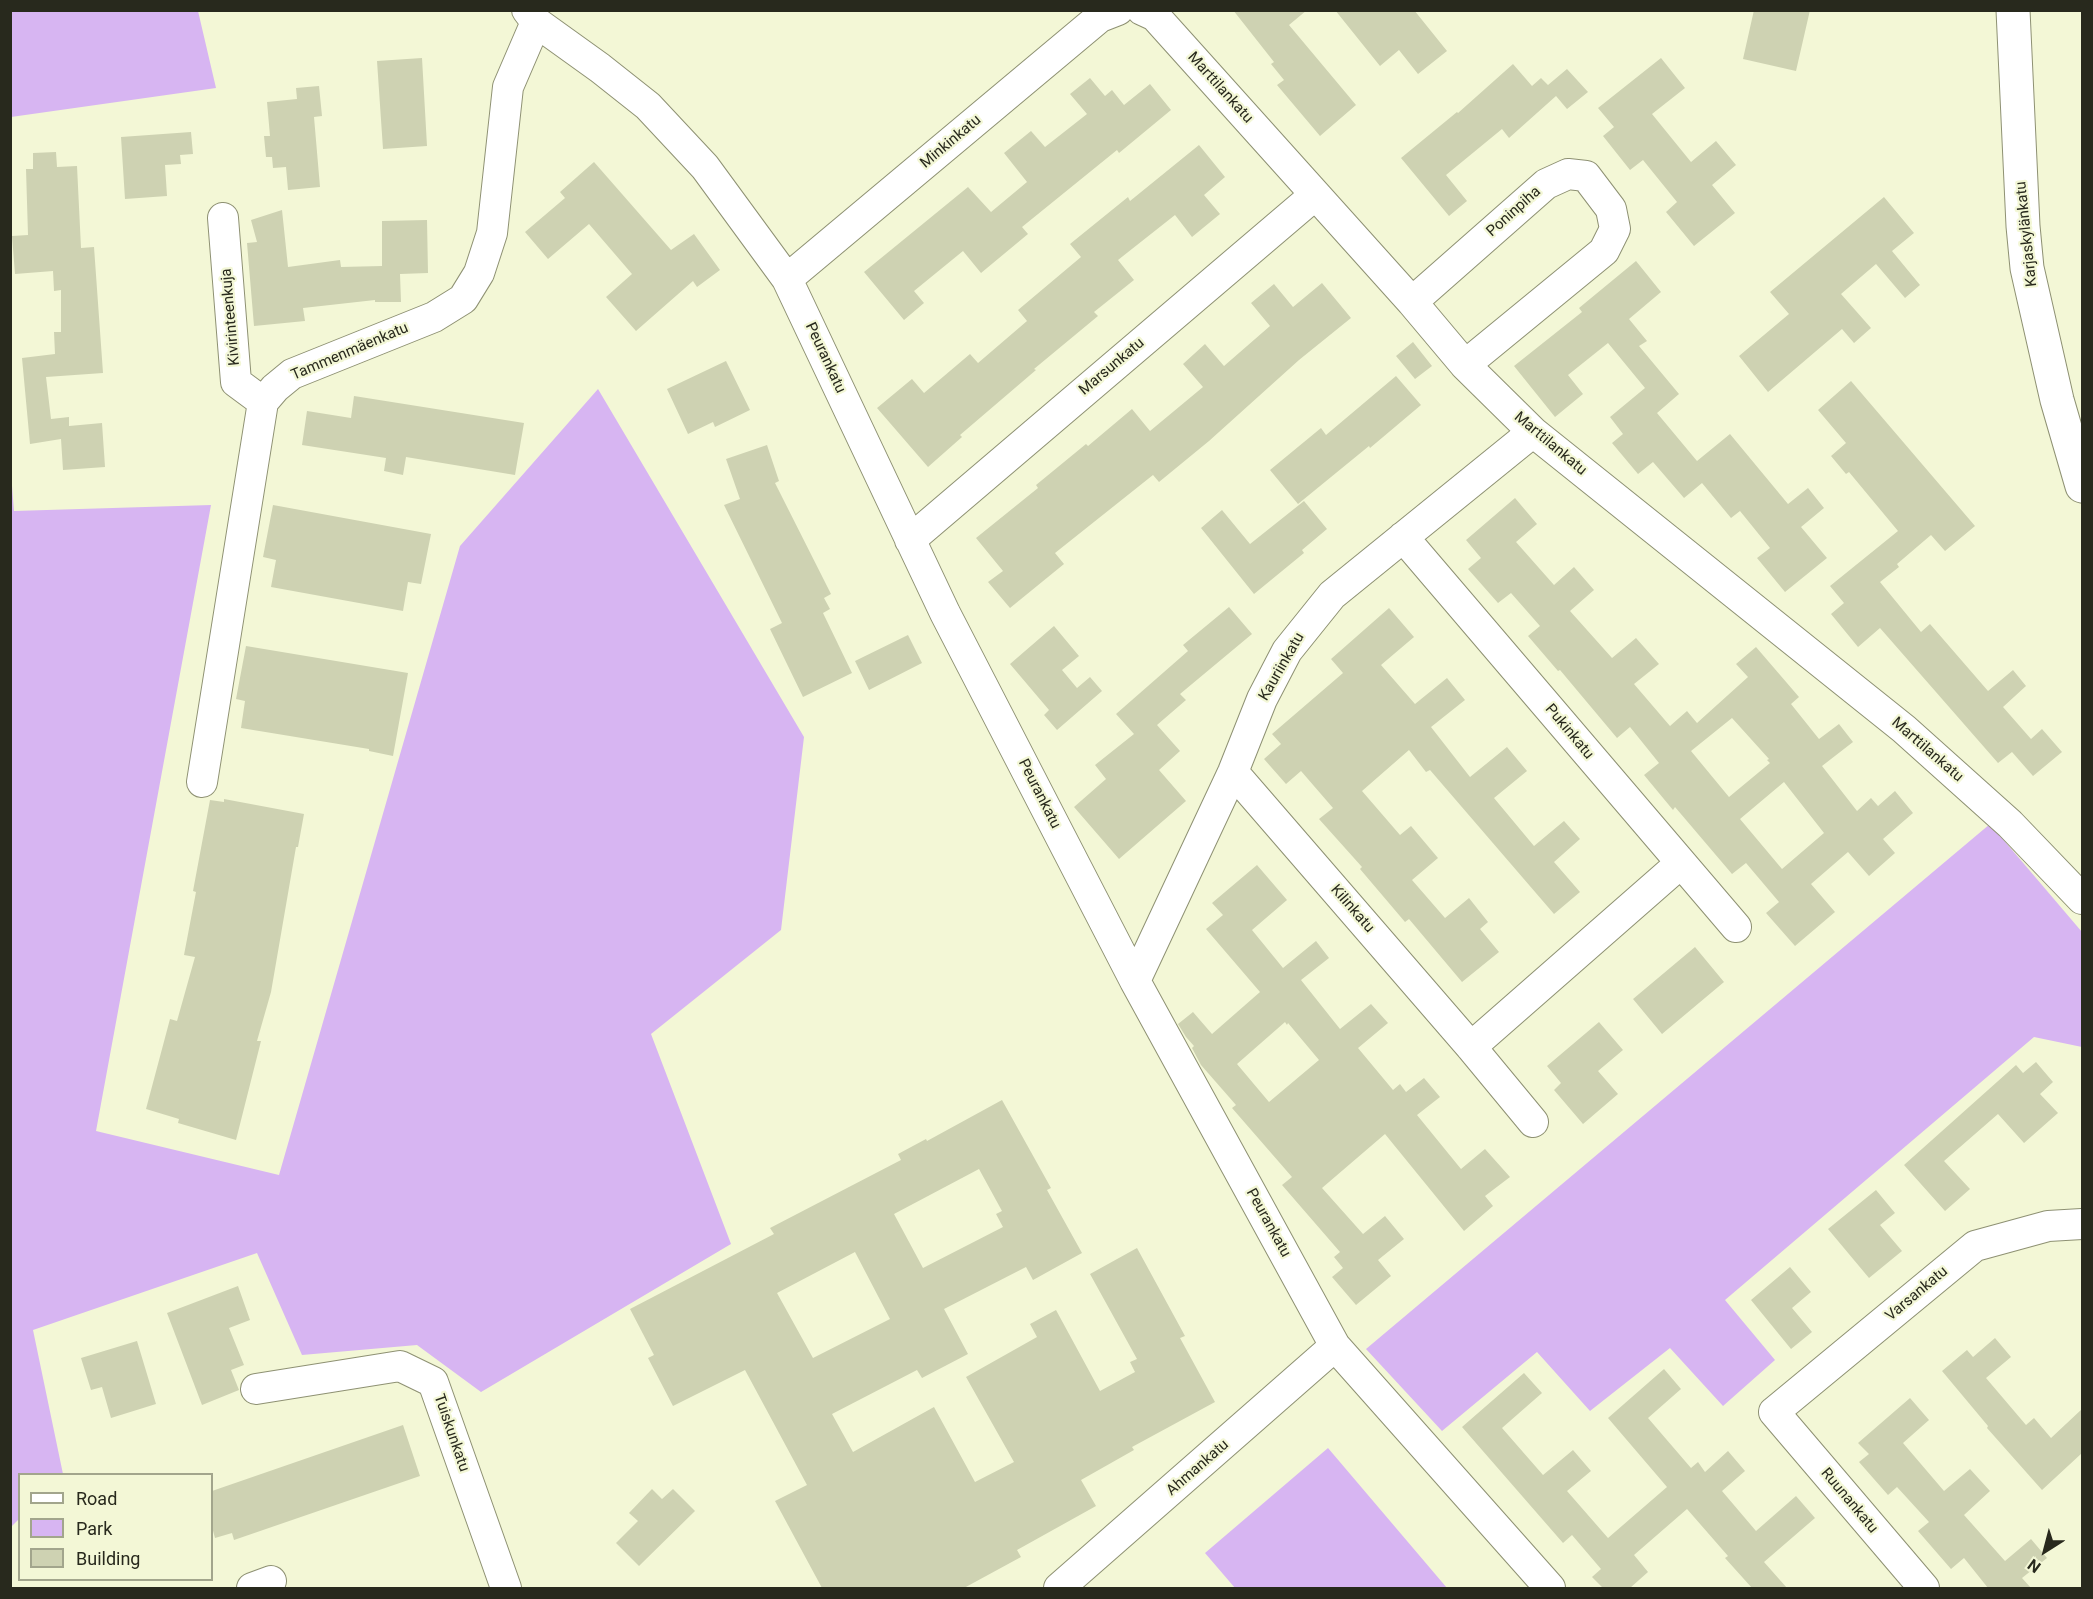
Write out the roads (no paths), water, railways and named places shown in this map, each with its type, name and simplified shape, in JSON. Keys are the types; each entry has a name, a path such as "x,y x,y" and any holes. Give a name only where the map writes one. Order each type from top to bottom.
{"street":[{"name":"Minkinkatu","path":"787,279 1100,17 1118,10"},
{"name":"Marttilankatu","path":"1142,10 1155,16 1412,302 1465,365 1533,432 1904,729 2010,824 2082,899"},
{"name":"Karjaskylänkatu","path":"2013,10 2027,268 2057,400 2082,486"},
{"name":"Peurankatu","path":"532,16 648,106 705,167 787,279 951,623 1135,981 1335,1346 1550,1588"},
{"name":"Tammenmäenkatu","path":"264,402 275,388 292,374 434,317 463,298 479,273 492,233 508,87 532,16"},
{"name":"Poninpiha","path":"1412,302 1546,184 1568,174 1586,176 1611,209 1616,229 1604,251 1465,365"},
{"name":"Marsunkatu","path":"910,540 1315,195"},
{"name":"Kivirinteenkuja","path":"223,218 236,382 264,402"},
{"path":"202,782 264,402"},
{"name":"Kauriinkatu","path":"1135,981 1233,772 1262,699 1287,651 1332,595 1533,432"},
{"name":"Pukinkatu","path":"1403,537 1736,927"},
{"name":"Kilinkatu","path":"1233,772 1533,1122"},
{"path":"1471,1047 1681,863"},
{"name":"Varsankatu","path":"1774,1412 1975,1246 2048,1226 2082,1224"},
{"name":"Ahmankatu","path":"1059,1588 1335,1346"},
{"name":"Tuiskunkatu","path":"256,1389 400,1366 433,1382 506,1588"},
{"name":"Ruunankatu","path":"1774,1412 1924,1588"}]}
